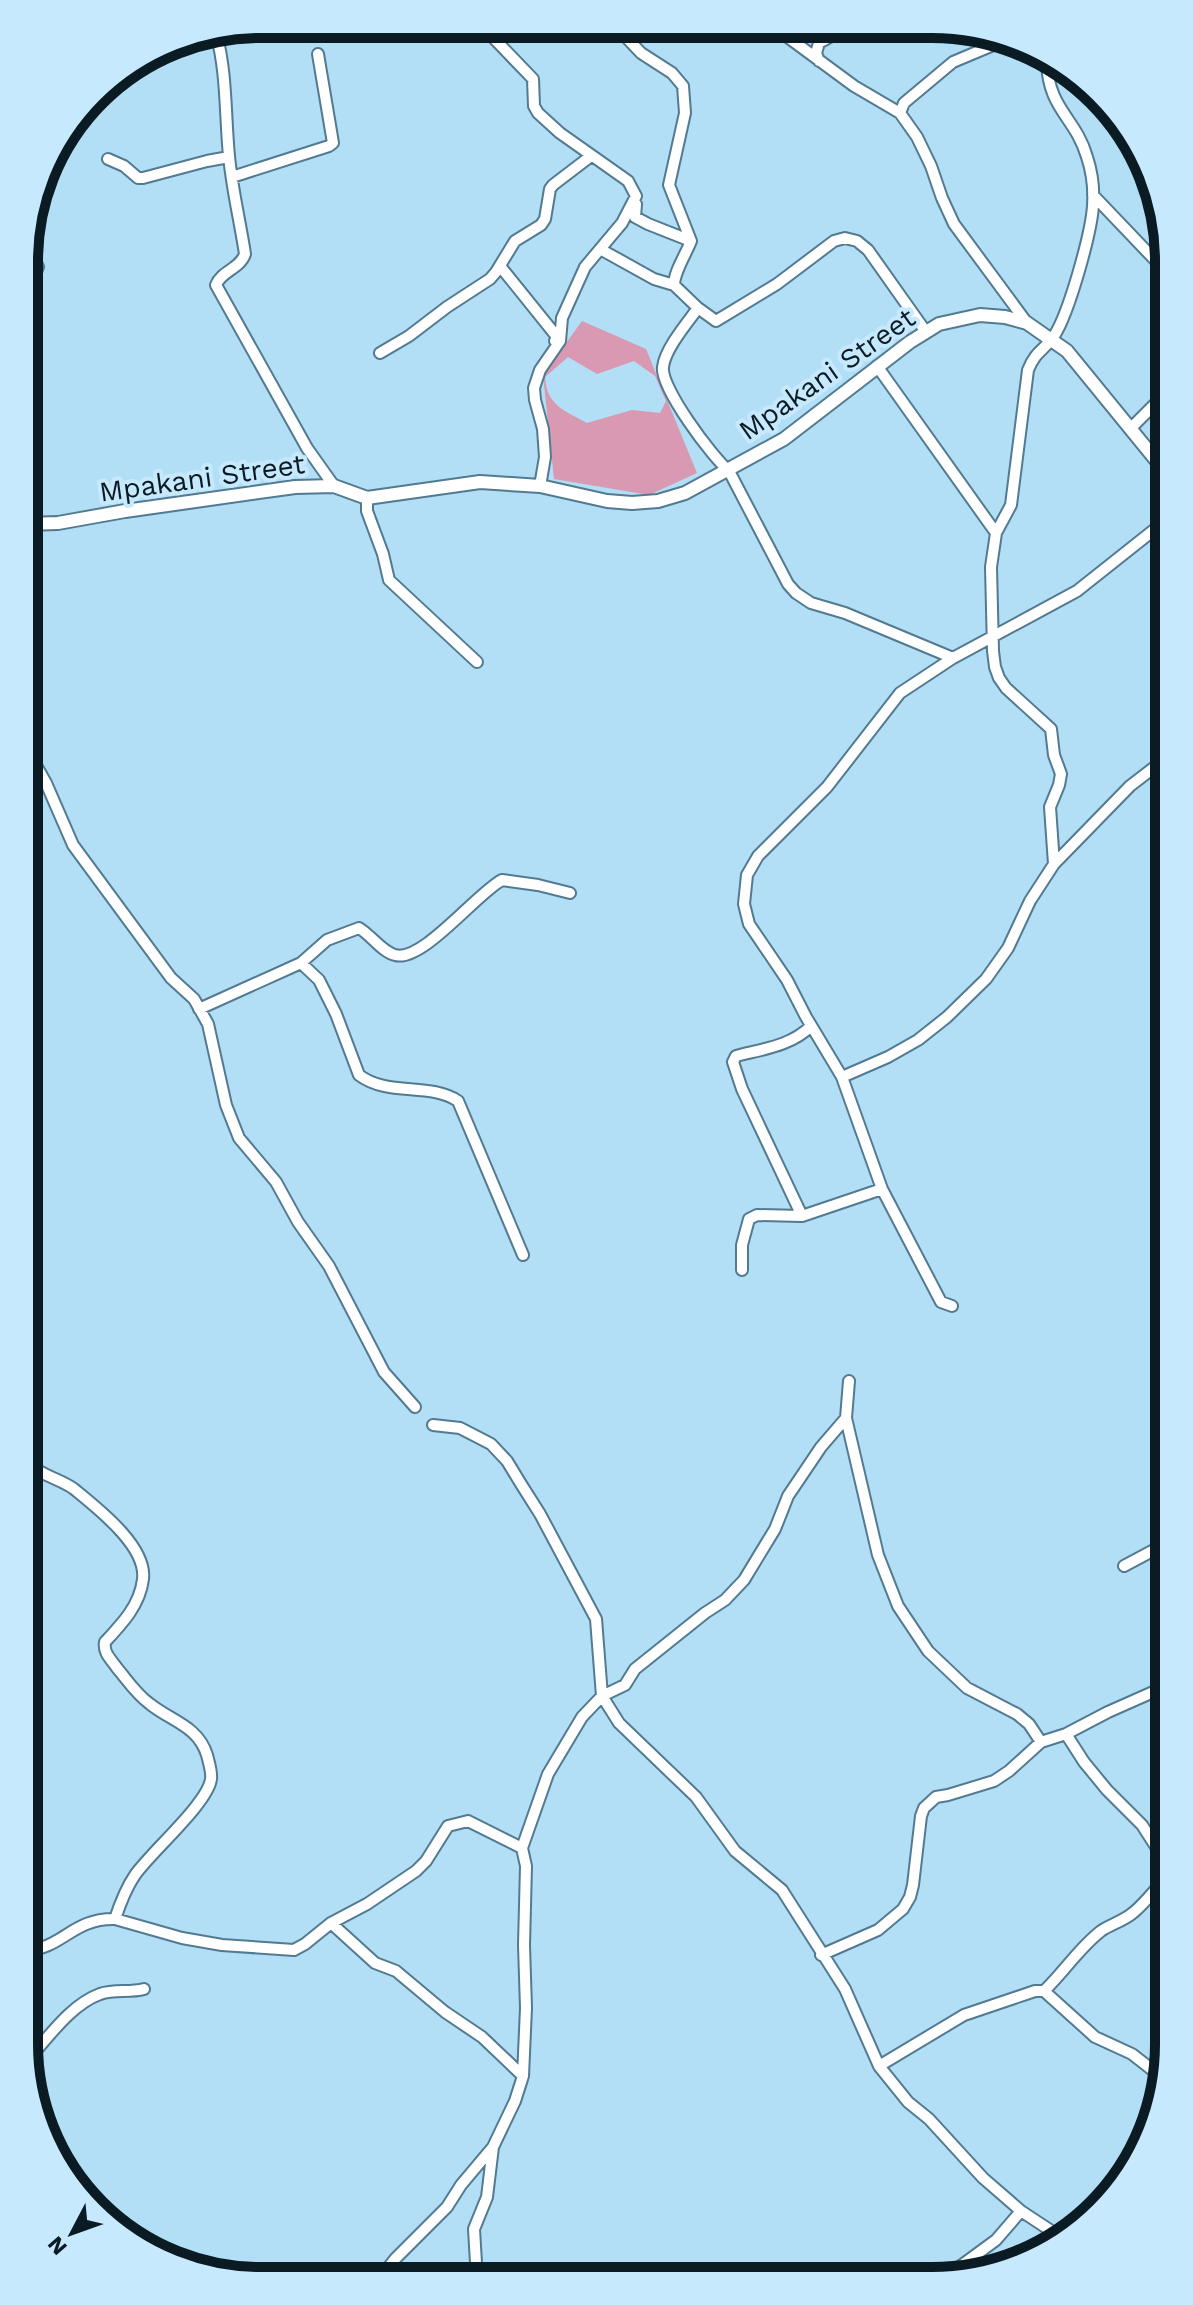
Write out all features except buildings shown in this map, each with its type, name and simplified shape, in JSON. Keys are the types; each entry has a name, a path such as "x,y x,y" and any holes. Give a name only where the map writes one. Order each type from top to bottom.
{"street":[{"path":"494,38 533,79 534,106 538,113 560,133 628,181 636,196 635,217 691,241"},
{"path":"627,38 641,53 672,73 683,86 685,113 669,185 691,241 674,276 674,285"},
{"path":"789,38 900,113 917,137 954,224 1027,323"},
{"path":"819,61 816,53 819,43 828,38"},
{"path":"218,42 229,157 245,254 242,261 219,278 216,285 307,448 334,486"},
{"path":"900,113 904,103 953,62 990,46"},
{"path":"232,177 333,143 318,54"},
{"path":"1047,71 1052,95 1079,136 1088,157 1093,208 1087,241 1061,323 1052,339 1038,351 1028,370 1011,505 996,533 990,580 995,667 999,678 1051,729 1054,755 1061,774 1050,807 1054,864"},
{"path":"380,353 490,279 515,241 541,225 553,185 591,156"},
{"path":"108,159 143,178 229,157"},
{"path":"1093,195 1155,260"},
{"path":"540,486 545,457 543,429 534,388 540,370 560,341 562,318 585,267 622,223 636,196"},
{"path":"600,249 654,279 674,285 716,321 786,278 834,241 845,238 857,241 868,250 926,332"},
{"path":"500,266 557,338 536,369 530,392"},
{"path":"698,308 667,354 663,364 666,384 701,439 729,471 782,574 796,593 811,603 845,613 953,658"},
{"name":"Mpakani Street","path":"38,524 295,487 334,486 367,498 480,482 540,486 607,501 658,501 685,493 784,439 877,366 939,324 980,315 1027,323 1052,339 1083,369 1155,459"},
{"path":"877,366 996,533"},
{"path":"1130,429 1155,404"},
{"path":"367,498 367,511 389,580 477,662"},
{"path":"952,1306 941,1302 882,1189 842,1077 787,980 749,924 744,904 747,875 758,856 827,787 900,693 953,658 1077,591 1155,529"},
{"path":"842,1077 918,1040 986,979 1008,948 1030,901 1054,864 1130,786 1155,767"},
{"path":"38,769 73,845 171,978 194,999 208,1024 226,1105 239,1138 276,1182 298,1222 329,1266 384,1372 415,1407"},
{"path":"199,1009 301,963 327,940 359,928 395,956 404,956 435,938 480,895 502,880 570,893"},
{"path":"301,963 319,980 336,1014 359,1075 387,1088 446,1093 458,1101 523,1255"},
{"path":"802,1216 742,1089 733,1062 736,1056 786,1043 811,1026"},
{"path":"742,1270 742,1245 749,1219 757,1215 802,1216 882,1189"},
{"path":"849,1381 846,1418 878,1555 898,1606 928,1651 967,1688 1017,1714 1029,1724 1041,1742"},
{"path":"389,2267 447,2207 493,2147 515,2101 523,2076 526,2008 526,1866 522,1848 548,1774 582,1717 602,1696 625,1685 635,1669 725,1600 744,1580 775,1529 788,1496 821,1447 846,1418"},
{"path":"433,1425 460,1428 491,1444 507,1461 540,1514 596,1619 602,1696 619,1723 696,1797 735,1851 782,1890 845,1989 879,2066 908,2102 929,2119 983,2178 1021,2211 1052,2231"},
{"path":"41,1472 71,1488 101,1511 139,1558 143,1580 137,1601 123,1623 105,1642 106,1653 136,1692 157,1710 192,1730 202,1742 210,1764 208,1789 133,1878 115,1919"},
{"path":"1124,1566 1155,1549"},
{"path":"821,1955 878,1930 904,1908 913,1885 921,1816 936,1797 994,1781 1041,1742 1066,1734 1155,1691"},
{"path":"1066,1734 1107,1790 1142,1825 1155,1845"},
{"path":"38,1950 94,1920 115,1919 182,1938 222,1945 294,1950 331,1923 367,1904 416,1871 448,1826 468,1821 522,1848"},
{"path":"1044,1991 1064,1972 1081,1949 1104,1929 1134,1912 1155,1890"},
{"path":"331,1923 375,1963 396,1971 445,2012 482,2037 523,2076"},
{"path":"38,2049 79,2007 98,1995 116,1990 144,1989"},
{"path":"879,2066 964,2015 1035,1991 1044,1991 1095,2037 1132,2054 1153,2070"},
{"path":"476,2267 474,2229 487,2197 493,2147"},
{"path":"962,2265 996,2240 1021,2211"}],"shaded area":[{"path":"582,321 646,349 697,473 649,495 554,479 543,375","holes":["568,357 597,374 634,361 655,376 666,401 660,413 632,410 587,423 558,406 546,387 545,377"]}]}
